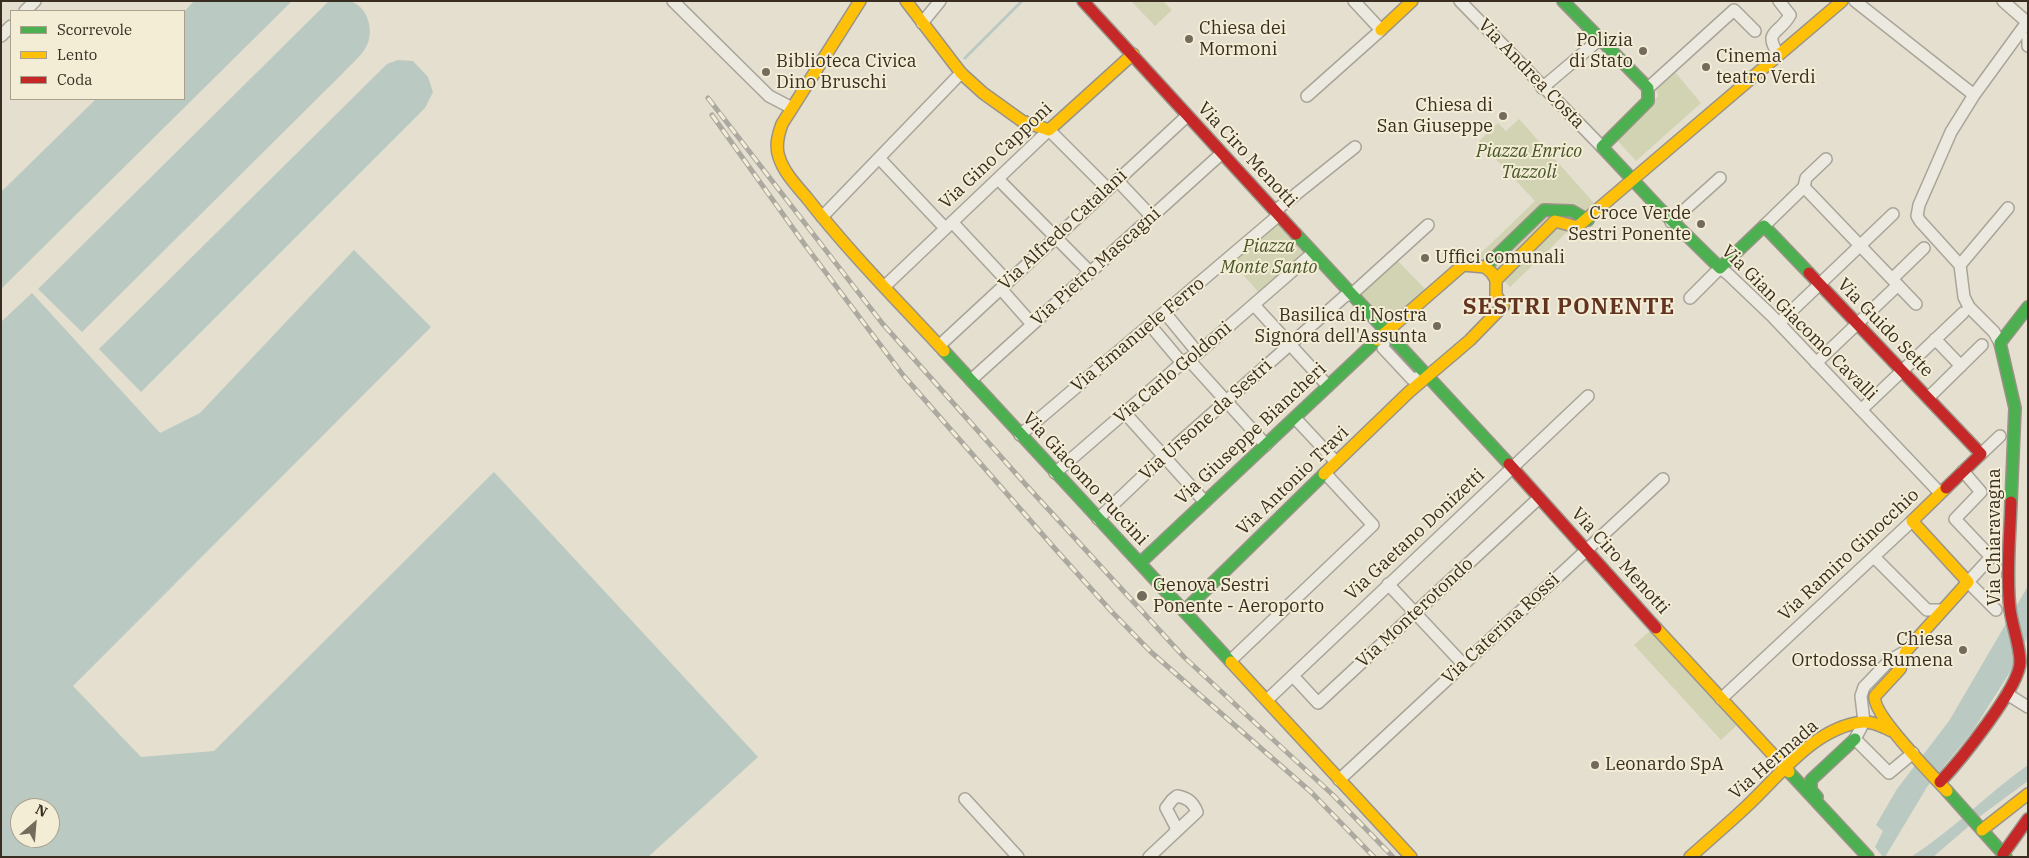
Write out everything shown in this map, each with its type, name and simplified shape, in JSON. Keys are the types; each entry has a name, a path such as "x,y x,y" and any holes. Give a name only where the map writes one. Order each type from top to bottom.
{"street":[{"path":"26,10 35,1"},
{"path":"673,1 769,96 792,108"},
{"name":"Via Giacomo Puccini","path":"860,1 792,108 778,134 777,148 779,158 785,170 822,217 1055,474 1140,563 1411,857"},
{"path":"906,1 961,73 983,93 1022,121 1049,130 1108,189"},
{"path":"922,23 940,1"},
{"name":"Via Ciro Menotti","path":"1083,1 1133,54 1221,154 1387,331 1721,699 1844,829"},
{"path":"1354,1 1382,30"},
{"path":"1306,96 1382,30 1412,1"},
{"name":"Via Andrea Costa","path":"1460,1 1542,88 1602,147"},
{"path":"1564,1 1648,88 1650,95 1648,101 1602,147"},
{"path":"1778,54 1772,43 1772,37 1790,15 1779,1"},
{"path":"1588,220 1572,211 1544,210 1484,268 1492,273 1496,280 1555,221 1577,226 1588,220 1778,54 1842,1"},
{"path":"1855,1 1974,95"},
{"path":"2003,1 2028,22 1974,95 1951,132 1920,200 1917,216 1960,265 1964,297 1969,307 1994,332 2000,343 2028,307"},
{"path":"1648,88 1734,10 1754,31"},
{"path":"1,36 10,27"},
{"path":"2028,38 2028,46"},
{"path":"1542,88 1600,39"},
{"name":"Via Gino Capponi","path":"885,286 1049,130 1133,54"},
{"path":"822,217 961,73"},
{"name":"Via Alfredo Catalani","path":"940,345 1187,116"},
{"name":"Via Emanuele Ferro","path":"1020,435 1165,313 1355,146"},
{"name":"Via Gian Giacomo Cavalli","path":"1602,147 1671,222 1778,323 1940,493"},
{"name":"Via Pietro Mascagni","path":"970,380 1221,154"},
{"path":"879,158 949,225 1004,285 1032,324"},
{"path":"1690,298 1804,187 1806,178 1826,159"},
{"path":"1671,222 1720,178"},
{"path":"998,179 1090,272"},
{"path":"1117,180 1152,217"},
{"path":"1804,187 1916,304"},
{"path":"1960,265 2008,208"},
{"path":"1778,323 1893,214"},
{"name":"Via Ursone da Sestri","path":"1098,519 1164,456 1345,296 1352,294 1428,225"},
{"name":"Via Guido Sette","path":"1764,226 1981,454"},
{"path":"1816,362 1857,324 1924,248"},
{"name":"Via Carlo Goldoni","path":"1055,474 1124,413 1314,253"},
{"name":"Via Giuseppe Biancheri","path":"1140,563 1387,331 1463,265 1484,268"},
{"name":"Via Antonio Travi","path":"1184,611 1336,462 1427,376 1470,340 1503,306 1496,294 1496,280"},
{"path":"1254,305 1328,386"},
{"path":"1165,313 1190,358"},
{"path":"1861,410 1963,313"},
{"path":"1150,325 1190,358 1266,445"},
{"path":"1935,339 1961,366"},
{"name":"Via Chiaravagna","path":"1939,781 1955,766 2007,694 2018,671 2020,662 2010,609 2009,552 2016,408 2000,343"},
{"path":"1928,398 1982,345"},
{"name":"Via Gaetano Donizetti","path":"1267,700 1588,396"},
{"path":"1124,413 1205,502"},
{"path":"1295,418 1336,462"},
{"name":"Via Ramiro Ginocchio","path":"1721,699 1912,522 2000,436"},
{"path":"1868,857 1811,790 1810,783 1814,776 1855,739 1864,722 1861,696 1864,687 1890,660 1906,651 1941,610 1991,558 1955,519 1981,492 1963,471"},
{"path":"1230,661 1373,524 1325,474"},
{"name":"Via Caterina Rossi","path":"1339,780 1663,479"},
{"name":"Via Monterotondo","path":"1293,676 1318,703 1539,498"},
{"path":"1912,522 1950,564 1996,610"},
{"path":"1874,557 1927,610 1928,619 1925,631"},
{"path":"1388,584 1463,664"},
{"path":"1927,610 1941,610"},
{"path":"1906,651 1900,669 1875,696 1874,700 1877,710 1894,732 2004,855 2028,819"},
{"path":"2007,694 2028,707"},
{"path":"1864,722 1875,724 1894,732"},
{"name":"Via Hermada","path":"1692,856 1787,769 1828,735 1845,726 1864,722"},
{"path":"1855,739 1889,773 1915,755"},
{"path":"1979,827 2028,794"},
{"path":"1149,857 1197,812 1194,804 1186,797 1177,796 1166,808 1176,827 1175,832"},
{"path":"964,799 1018,857"}],"green space":[{"path":"1131,1 1163,1 1172,10 1155,26"},
{"path":"1674,71 1701,103 1636,161 1617,140 1658,96 1656,89"},
{"name":"Piazza Enrico Tazzoli","path":"1519,119 1594,203 1510,287 1479,255 1535,201 1479,141 1498,123 1506,131"},
{"name":"Piazza Monte Santo","path":"1278,221 1306,252 1260,294 1232,262"},
{"path":"1395,258 1427,291 1389,326 1357,293"},
{"path":"1651,630 1737,725 1721,740 1634,645"}],"shaded area":[{"path":"194,1 292,1 1,289 1,192 95,100 185,100 185,11"},
{"path":"329,1 349,1 356,4 365,13 370,27 370,34 364,51 82,332 38,289"},
{"path":"398,60 413,61 428,77 433,92 425,108 141,392 99,349 387,64"},
{"path":"354,250 431,327 73,686 141,757 214,751 494,472 758,757 648,857 1,857 1,322 32,293 160,433 200,413"},
{"path":"2028,586 2028,636 2012,669 1972,732 1927,787 1885,857 1883,857 1875,847 1883,831 1876,825 1897,789 1949,721"},
{"path":"2028,765 2028,781 1983,814 1933,857 1911,857 1941,835"}],"waterway":[{"path":"965,58 1022,1"}],"railway":[{"path":"708,98 882,323 1027,486 1184,657 1334,796 1393,857"},
{"path":"712,115 805,245 903,375 1057,551 1151,652 1311,792 1374,857"}],"traffic: fast":[{"path":"1563,1 1648,88 1648,101 1602,147 1660,209 1720,268 1764,226 1809,273"},
{"path":"1485,267 1544,210 1572,211 1588,220"},
{"path":"1296,234 1509,464"},
{"path":"2011,502 2015,408 2000,343 2028,307"},
{"path":"1140,563 1377,340"},
{"path":"944,351 1231,662"},
{"path":"1184,611 1324,474"},
{"path":"1817,797 1811,790 1811,780 1855,739"},
{"path":"1789,772 1868,857"},
{"path":"1947,791 2006,857"}],"traffic: slow":[{"path":"860,1 782,124 777,140 777,149 787,174 823,218 944,351"},
{"path":"906,1 961,73 983,93 1022,121 1049,130 1133,54"},
{"path":"1381,30 1412,1"},
{"path":"1496,280 1555,221 1577,227 1842,1"},
{"path":"1324,474 1409,392 1470,340 1503,306 1496,295 1496,280 1485,267 1463,265 1377,340"},
{"path":"1946,488 1912,521 1968,582 1906,651 1900,669 1875,696 1876,704 1892,730 1947,791"},
{"path":"1656,628 1789,772"},
{"path":"1231,662 1411,857"},
{"path":"1690,857 1747,806 1799,754 1829,733 1863,722 1874,723 1892,731"},
{"path":"1982,830 2028,794"}],"traffic: jam":[{"path":"1083,1 1296,234"},
{"path":"1809,273 1981,454 1946,488"},
{"path":"1509,464 1656,628"},
{"path":"1940,782 1961,758 2000,706 2017,674 2020,656 2012,622 2008,582 2011,502"},
{"path":"2003,854 2028,819"}],"place":[{"name":"Chiesa dei Mormoni","path":"1189,39"},
{"name":"Polizia di Stato","path":"1643,51"},
{"name":"Cinema teatro Verdi","path":"1706,67"},
{"name":"Biblioteca Civica Dino Bruschi","path":"766,72"},
{"name":"Chiesa di San Giuseppe","path":"1503,116"},
{"name":"Croce Verde Sestri Ponente","path":"1701,224"},
{"name":"Uffici comunali","path":"1425,258"},
{"name":"Basilica di Nostra Signora dell'Assunta","path":"1437,326"},
{"name":"Genova Sestri Ponente - Aeroporto","path":"1142,596"},
{"name":"Chiesa Ortodossa Rumena","path":"1963,650"},
{"name":"Leonardo SpA","path":"1595,765"}],"district":[{"name":"SESTRI PONENTE","path":"1569,308"}]}
